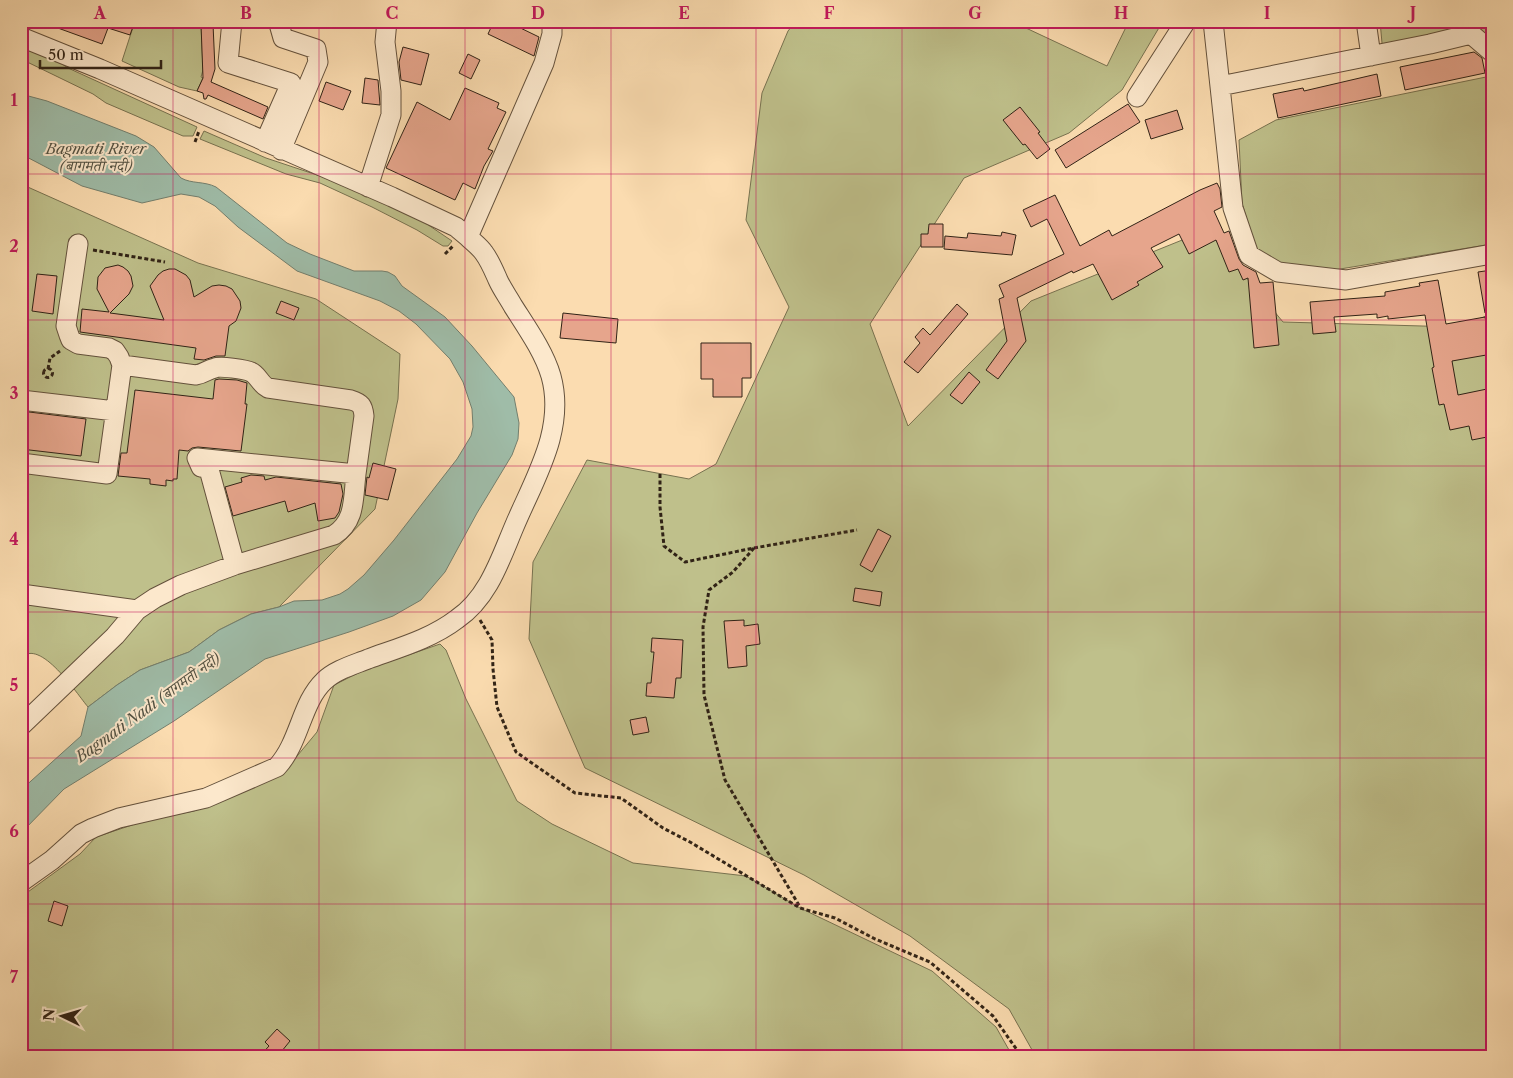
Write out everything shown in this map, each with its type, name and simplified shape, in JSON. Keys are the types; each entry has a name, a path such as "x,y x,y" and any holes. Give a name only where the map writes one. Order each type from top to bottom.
{"street":[{"path":"232,21 228,63 291,83 273,146"},
{"path":"273,146 318,62 316,48 283,38 279,21"},
{"path":"368,187 391,115 391,91 385,42 387,21"},
{"path":"468,237 544,63 552,34 552,21"},
{"path":"1137,98 1186,21"},
{"path":"1213,21 1232,208 1249,255 1278,272 1346,280 1492,254"},
{"path":"1366,21 1371,56"},
{"path":"1220,86 1471,34 1492,52"},
{"path":"21,37 456,227 484,253 537,344 551,376 555,408 551,437 539,473 498,565 473,607 458,619 433,634 349,666 323,681 313,695 292,746 277,767 206,798 119,818 93,828 81,834 52,860 21,882"},
{"path":"21,462 107,474 122,365 115,351 109,348 78,344 71,340 66,326 78,246"},
{"path":"21,726 115,636 137,610 155,598 181,585 235,565 334,535 342,530 352,515 364,416 363,408 359,403 352,400 268,388 262,385 251,372 218,367 204,374 196,375 122,365"},
{"path":"21,400 115,411"},
{"path":"235,565 210,473 208,468 201,466 197,458 356,474"},
{"path":"21,594 137,610"}],"path":[{"path":"78,246 165,262"},
{"path":"48,369 50,358 71,340"},
{"path":"660,474 660,507 664,546 686,562 857,530"},
{"path":"754,548 733,572 709,590 703,627 704,695 725,780 800,908"},
{"path":"473,607 492,640 497,707 516,752 575,793 621,798 663,828 690,842 800,908 835,918 875,939 930,962 993,1016 1022,1057"}],"green space":[{"path":"135,21 204,21 204,24 201,24 203,70 201,77 203,78 197,91 179,87 122,61"},
{"path":"796,21 1011,21 1107,66 1129,21 1163,21 1122,90 1069,133 964,178 870,324 908,426 1031,301 1207,230 1283,322 1457,327 1492,314 1492,1057 1036,1057 1009,1009 910,936 804,875 585,768 529,639 533,562 587,460 689,479 716,464 789,307 746,220 762,93 788,31"},
{"path":"1380,21 1492,21 1492,54 1470,28 1383,54"},
{"path":"21,46 55,59 68,68 197,127 193,136 183,136 106,103 93,94 21,59"},
{"path":"1486,77 1492,80 1492,244 1334,270 1272,262 1255,247 1242,203 1239,140 1276,120"},
{"path":"204,131 266,158 350,186 421,220 452,241 448,246 443,246 417,230 320,183 286,174 200,139"},
{"path":"21,184 198,263 316,299 400,354 398,399 375,509 279,607 251,614 219,630 189,652 140,670 88,707 67,680 48,661 38,655 29,654 21,658"},
{"path":"440,644 446,650 466,699 517,801 552,824 633,863 746,876 800,908 932,971 996,1027 1013,1057 21,1057 21,897 80,854 96,837 147,820 194,811 283,773 317,732 334,685 362,671"}],"water":[{"name":"Bagmati River (बागमती नदी)","path":"21,94 47,101 136,136 154,147 181,178 216,187 287,243 354,271 382,271 395,276 402,286 445,317 472,346 514,397 519,423 518,439 512,455 477,513 445,572 421,600 393,616 265,659 174,721 64,789 21,833 21,790 81,736 88,707 140,670 189,652 219,630 251,614 294,601 322,600 348,589 364,575 394,540 457,459 471,436 473,427 472,409 463,382 450,359 416,324 399,311 380,301 297,271 238,227 215,206 199,197 181,194 142,203 82,186 21,154"}],"building":[{"path":"44,21 135,21 130,35 108,28 102,44 44,23"},
{"path":"494,21 506,21 539,37 534,56 488,34"},
{"path":"201,24 213,24 215,69 211,82 268,107 263,119 208,95 204,99 203,93 197,91 203,78"},
{"path":"403,47 429,54 421,85 401,80 399,62"},
{"path":"1474,52 1482,58 1485,73 1405,90 1400,67"},
{"path":"468,54 480,60 471,79 459,73"},
{"path":"1377,74 1381,96 1278,118 1273,94 1303,88 1304,91"},
{"path":"365,78 378,80 380,105 362,103"},
{"path":"326,82 351,91 343,110 319,101"},
{"path":"465,88 499,103 497,108 506,112 488,149 493,151 484,166 475,189 463,183 455,200 386,168 417,102 450,120"},
{"path":"1128,104 1140,122 1066,168 1055,150"},
{"path":"1020,107 1040,132 1038,133 1050,149 1037,159 1003,120"},
{"path":"1177,110 1183,129 1151,139 1145,120"},
{"path":"1217,183 1220,189 1222,207 1214,211 1224,233 1229,231 1239,259 1243,265 1256,272 1260,283 1273,282 1279,345 1254,348 1248,278 1243,280 1238,269 1229,272 1216,240 1189,254 1179,234 1151,248 1163,267 1137,282 1139,285 1112,300 1093,264 1073,273 1072,271 1017,298 1026,341 998,379 986,370 1007,341 999,299 1004,297 999,285 1064,254 1047,219 1031,227 1023,210 1055,195 1080,246 1109,230 1112,236"},
{"path":"929,224 943,224 943,247 921,247 921,234 928,234"},
{"path":"1002,232 1016,235 1012,255 944,249 945,236 967,238 968,233 1001,236"},
{"path":"118,265 128,271 133,286 129,294 110,313 164,320 150,286 158,275 169,269 175,269 186,275 190,280 194,297 212,286 226,286 232,289 240,301 241,308 236,321 229,326 225,356 216,356 204,360 194,359 196,348 80,332 82,309 109,312 97,289 98,277 105,268"},
{"path":"1492,270 1492,313 1485,313 1478,272"},
{"path":"37,274 57,276 53,314 32,311"},
{"path":"1438,280 1446,324 1485,317 1492,354 1452,361 1458,395 1487,389 1492,419 1492,436 1472,440 1469,426 1450,430 1444,404 1439,405 1425,315 1388,319 1388,316 1377,318 1377,314 1334,317 1336,332 1313,334 1310,302 1385,296 1385,292 1420,286 1419,283"},
{"path":"281,301 299,308 294,320 276,313"},
{"path":"957,304 968,314 918,373 904,362 920,343 915,337 923,328 930,335"},
{"path":"563,313 618,319 616,343 560,338"},
{"path":"701,343 751,343 751,378 742,378 742,397 713,397 713,379 701,379"},
{"path":"969,372 980,382 962,404 950,395"},
{"path":"215,380 237,380 247,383 245,404 247,404 241,451 198,447 188,451 179,450 177,479 173,479 173,481 166,480 166,486 150,484 150,479 118,476 121,453 127,453 135,390 213,399"},
{"path":"21,411 86,419 81,456 21,449"},
{"path":"373,463 396,469 388,500 365,495 367,477 369,478"},
{"path":"251,475 264,476 265,480 276,477 341,484 343,494 339,512 335,518 318,521 315,503 288,512 285,501 233,516 225,487 242,482 241,478"},
{"path":"878,529 891,536 872,572 860,565"},
{"path":"855,588 882,592 880,606 853,601"},
{"path":"744,620 744,626 758,624 760,644 746,646 747,666 728,668 724,621"},
{"path":"652,638 683,640 681,678 676,678 674,698 646,696 647,683 651,683 654,652 651,652"},
{"path":"646,717 649,732 633,735 630,720"},
{"path":"54,901 68,906 62,926 48,921"},
{"path":"277,1029 290,1041 277,1057 259,1057 269,1046 265,1042"}],"water label":[{"name":"Bagmati Nadi (बागमती नदी)","path":"148,707"}]}
